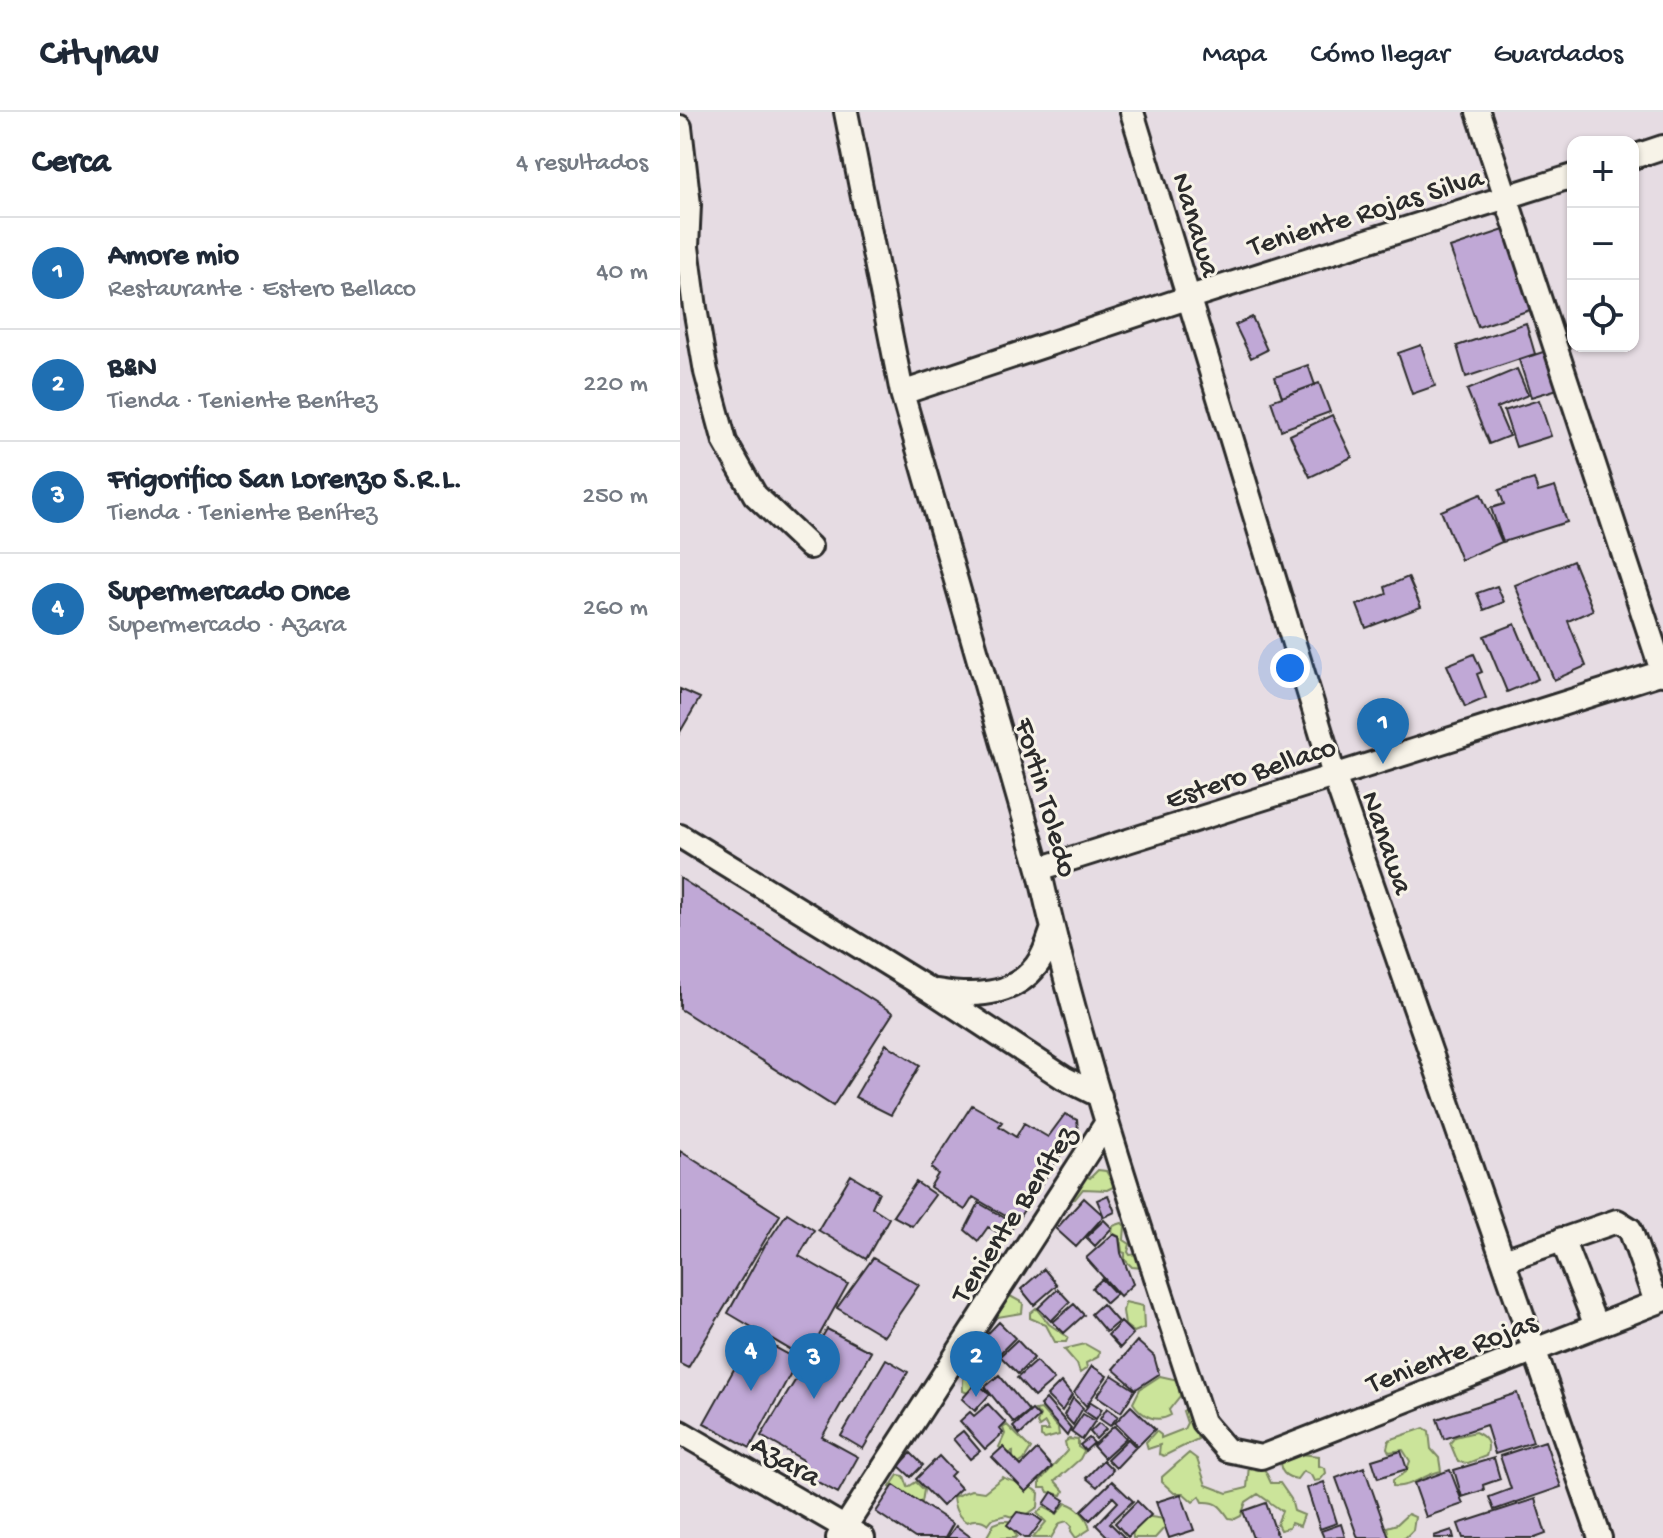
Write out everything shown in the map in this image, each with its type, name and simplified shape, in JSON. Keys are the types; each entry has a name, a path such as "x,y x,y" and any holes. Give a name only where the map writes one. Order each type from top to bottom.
{"street":[{"name":"Fortin Toledo","path":"846,112 902,393 1039,869 1052,931 1107,1122 1203,1422 1227,1450 1261,1457"},
{"name":"Nanawa","path":"1132,112 1334,775 1600,1538"},
{"path":"1478,112 1663,673"},
{"path":"680,127 689,205 687,247 695,308 706,372 725,442 755,495 810,547"},
{"path":"1639,155 1663,147"},
{"name":"Teniente Rojas Silva","path":"902,393 1190,297 1567,178"},
{"name":"Estero Bellaco","path":"1039,869 1663,673"},
{"path":"680,836 930,990 1064,1078 1100,1096"},
{"path":"930,990 976,995 1026,978 1037,965 1052,931"},
{"name":"Teniente Benítez","path":"849,1534 1107,1122"},
{"path":"1504,1260 1617,1221 1622,1222 1630,1229 1659,1301"},
{"path":"1562,1239 1596,1326"},
{"name":"Teniente Rojas","path":"1261,1457 1659,1301"},
{"name":"Azara","path":"680,1432 849,1534"}],"green space":[{"path":"1098,1170 1106,1171 1115,1186 1107,1190 1083,1189 1075,1199 1058,1201 1082,1174 1090,1178"},
{"path":"1122,1223 1125,1226 1124,1240 1130,1244 1128,1252 1130,1255 1138,1254 1143,1268 1132,1267 1125,1260 1120,1237 1112,1233 1113,1226"},
{"path":"1010,1296 1023,1303 1022,1313 992,1318 996,1308 1003,1306"},
{"path":"1125,1302 1143,1306 1144,1328 1134,1332 1125,1325"},
{"path":"1036,1308 1049,1324 1068,1337 1066,1342 1055,1342 1046,1325 1030,1318 1030,1313"},
{"path":"1085,1344 1099,1352 1098,1357 1086,1363 1087,1368 1080,1373 1077,1364 1064,1349"},
{"path":"975,1361 986,1364 992,1376 970,1394 963,1391 963,1378"},
{"path":"1160,1376 1178,1380 1180,1396 1169,1410 1171,1415 1155,1419 1145,1415 1133,1403 1140,1389"},
{"path":"1188,1408 1198,1439 1164,1456 1159,1454 1160,1445 1148,1449 1146,1442 1156,1431 1161,1438 1184,1429 1187,1423 1183,1411"},
{"path":"1041,1409 1058,1428 1059,1435 1045,1439 1041,1437 1041,1431 1049,1431 1045,1423 1039,1427 1037,1423 1040,1416 1035,1410"},
{"path":"1007,1425 1031,1449 1017,1465 1013,1452 1007,1454 999,1447 1005,1434 1003,1428"},
{"path":"1424,1428 1429,1431 1431,1449 1439,1458 1441,1471 1405,1485 1393,1486 1393,1480 1406,1472 1410,1461 1403,1450 1389,1452 1389,1440"},
{"path":"1475,1432 1487,1441 1486,1456 1468,1463 1458,1462 1450,1443 1455,1437"},
{"path":"1078,1440 1078,1447 1084,1451 1080,1459 1055,1481 1064,1491 1062,1495 1048,1492 1046,1488 1040,1488 1040,1481 1067,1451 1065,1442"},
{"path":"1189,1453 1197,1459 1206,1485 1227,1493 1247,1488 1249,1465 1262,1464 1271,1483 1280,1483 1291,1499 1294,1511 1304,1515 1300,1526 1291,1523 1289,1528 1280,1530 1277,1524 1282,1511 1258,1494 1246,1502 1241,1516 1235,1519 1229,1518 1216,1504 1203,1502 1200,1496 1193,1502 1183,1493 1174,1493 1162,1482 1162,1477"},
{"path":"1289,1453 1319,1456 1319,1466 1325,1468 1326,1473 1320,1480 1314,1481 1311,1475 1303,1471 1297,1479 1289,1477 1282,1471 1280,1460"},
{"path":"898,1475 904,1476 908,1487 916,1482 924,1490 922,1502 890,1487"},
{"path":"1003,1477 1027,1485 1039,1493 1038,1507 1023,1516 1006,1515 992,1519 988,1524 978,1520 967,1522 961,1518 953,1497 971,1490 984,1492"},
{"path":"1066,1503 1081,1513 1090,1529 1076,1538 1067,1521 1060,1523 1051,1538 1033,1538 1046,1522 1037,1513 1044,1507 1057,1514"},
{"path":"1408,1514 1415,1517 1413,1530 1405,1538 1389,1538 1387,1527 1397,1524"},
{"path":"1144,1516 1165,1519 1165,1527 1155,1538 1133,1538 1132,1528"},
{"path":"1008,1521 1017,1536 986,1538 994,1524"}],"building":[{"path":"1507,229 1533,309 1478,327 1450,248"},
{"path":"1252,317 1267,350 1251,358 1235,325"},
{"path":"1526,323 1535,354 1466,377 1457,346"},
{"path":"1421,345 1435,386 1412,394 1398,353"},
{"path":"1549,350 1561,388 1531,397 1519,360"},
{"path":"1308,365 1315,385 1282,397 1275,377"},
{"path":"1517,369 1528,395 1497,408 1509,436 1489,444 1467,390"},
{"path":"1319,383 1330,412 1281,430 1271,401"},
{"path":"1539,400 1551,436 1516,447 1504,411"},
{"path":"1332,415 1352,457 1310,477 1290,435"},
{"path":"1534,479 1538,492 1555,487 1567,522 1503,542 1491,508 1504,504 1499,490"},
{"path":"1481,494 1502,542 1461,560 1441,511"},
{"path":"1573,561 1593,610 1568,621 1586,666 1554,680 1515,585"},
{"path":"1408,577 1421,607 1366,628 1357,605 1387,594 1385,587"},
{"path":"1497,586 1504,602 1484,610 1477,593"},
{"path":"1515,624 1538,679 1507,692 1484,636"},
{"path":"1474,654 1482,672 1477,674 1486,698 1465,707 1447,665"},
{"path":"680,689 700,698 680,732"},
{"path":"680,878 893,1013 833,1106 680,1009"},
{"path":"886,1044 920,1065 891,1115 855,1097"},
{"path":"972,1105 1002,1122 999,1126 1016,1137 1024,1123 1048,1137 1065,1114 1077,1120 1078,1129 1016,1222 973,1197 965,1210 930,1187 938,1174 931,1168"},
{"path":"680,1151 780,1215 688,1368 680,1364"},
{"path":"851,1175 879,1192 872,1207 889,1218 866,1259 818,1230"},
{"path":"916,1182 935,1195 912,1226 893,1216"},
{"path":"1108,1195 1115,1212 1104,1217 1097,1200"},
{"path":"1084,1198 1104,1216 1076,1247 1056,1229"},
{"path":"979,1203 1015,1224 1006,1237 988,1227 978,1241 965,1230"},
{"path":"787,1213 814,1230 799,1256 848,1284 806,1359 728,1313 764,1247"},
{"path":"1104,1220 1112,1228 1095,1246 1086,1237"},
{"path":"1113,1234 1119,1237 1121,1253 1133,1284 1120,1296 1086,1258"},
{"path":"873,1258 919,1285 884,1336 837,1308"},
{"path":"1044,1269 1057,1285 1034,1305 1021,1289"},
{"path":"1102,1279 1116,1294 1106,1303 1092,1288"},
{"path":"1058,1289 1070,1302 1051,1321 1038,1308"},
{"path":"1074,1304 1084,1315 1064,1333 1053,1322"},
{"path":"1102,1304 1118,1322 1106,1332 1091,1314"},
{"path":"999,1322 1015,1338 992,1361 976,1346"},
{"path":"1121,1322 1133,1334 1120,1348 1108,1335"},
{"path":"827,1329 871,1352 822,1437 858,1457 838,1493 797,1471 803,1460 761,1436"},
{"path":"753,1335 798,1360 750,1448 704,1423"},
{"path":"1017,1340 1034,1358 1018,1374 1000,1356"},
{"path":"1137,1341 1154,1356 1159,1374 1136,1389 1113,1369"},
{"path":"886,1359 908,1372 863,1449 841,1436"},
{"path":"1036,1361 1054,1380 1034,1397 1017,1378"},
{"path":"1092,1366 1107,1376 1086,1406 1074,1393"},
{"path":"999,1375 1029,1411 1014,1423 985,1387"},
{"path":"1112,1375 1135,1390 1121,1412 1097,1396"},
{"path":"1061,1382 1072,1395 1062,1411 1047,1396"},
{"path":"976,1383 990,1394 975,1411 962,1399"},
{"path":"1517,1393 1533,1442 1495,1454 1486,1425 1444,1439 1437,1419"},
{"path":"1073,1398 1083,1408 1073,1425 1064,1415"},
{"path":"1046,1399 1071,1428 1067,1436 1040,1405"},
{"path":"1091,1402 1102,1409 1096,1419 1084,1411"},
{"path":"988,1404 1006,1423 1000,1429 1003,1433 985,1449 960,1421 970,1412 974,1416"},
{"path":"1131,1406 1155,1429 1138,1446 1115,1423"},
{"path":"1107,1408 1118,1416 1110,1426 1100,1419"},
{"path":"1032,1410 1039,1417 1020,1435 1013,1427"},
{"path":"1083,1414 1095,1421 1082,1440 1071,1432"},
{"path":"1099,1423 1106,1429 1096,1439 1090,1432"},
{"path":"1114,1426 1126,1438 1104,1458 1093,1446"},
{"path":"963,1431 980,1451 970,1459 953,1439"},
{"path":"1089,1438 1094,1443 1085,1451 1080,1445"},
{"path":"1128,1439 1136,1447 1116,1468 1107,1459"},
{"path":"1545,1441 1561,1487 1494,1510 1489,1497 1511,1489 1500,1456"},
{"path":"1003,1447 1021,1466 1037,1450 1052,1467 1026,1492 992,1457"},
{"path":"1401,1451 1407,1469 1378,1478 1372,1460"},
{"path":"911,1453 923,1465 911,1477 899,1466"},
{"path":"939,1456 954,1472 950,1476 961,1488 942,1506 916,1479"},
{"path":"1494,1458 1500,1479 1483,1485 1484,1490 1462,1497 1454,1470"},
{"path":"1103,1460 1113,1470 1097,1487 1086,1478"},
{"path":"1364,1467 1389,1538 1358,1538 1336,1478"},
{"path":"1450,1470 1463,1504 1426,1517 1414,1483"},
{"path":"1112,1481 1133,1501 1110,1523 1125,1538 1109,1538 1096,1525 1118,1502 1113,1497 1090,1520 1081,1511"},
{"path":"1324,1482 1337,1523 1320,1529 1307,1488"},
{"path":"894,1485 953,1524 945,1538 915,1538 876,1512"},
{"path":"1052,1492 1065,1500 1057,1513 1044,1504"},
{"path":"1181,1494 1194,1530 1169,1538 1156,1502"},
{"path":"1535,1499 1546,1534 1535,1538 1463,1538 1458,1524"},
{"path":"1137,1501 1151,1515 1128,1537 1115,1523"},
{"path":"1266,1503 1278,1538 1253,1538 1243,1511"},
{"path":"1017,1512 1034,1515 1042,1521 1029,1538 1024,1538 1007,1525"},
{"path":"1341,1524 1345,1537 1324,1538 1321,1531"},
{"path":"956,1526 972,1538 947,1538"},
{"path":"1452,1530 1454,1538 1434,1538 1434,1536"}],"place":[{"name":"Amore mio","path":"1383,764"},
{"name":"Supermercado Once","path":"751,1391"},
{"name":"B&N","path":"976,1397"},
{"name":"Frigorifico San Lorenzo S.R.L.","path":"814,1399"}]}
